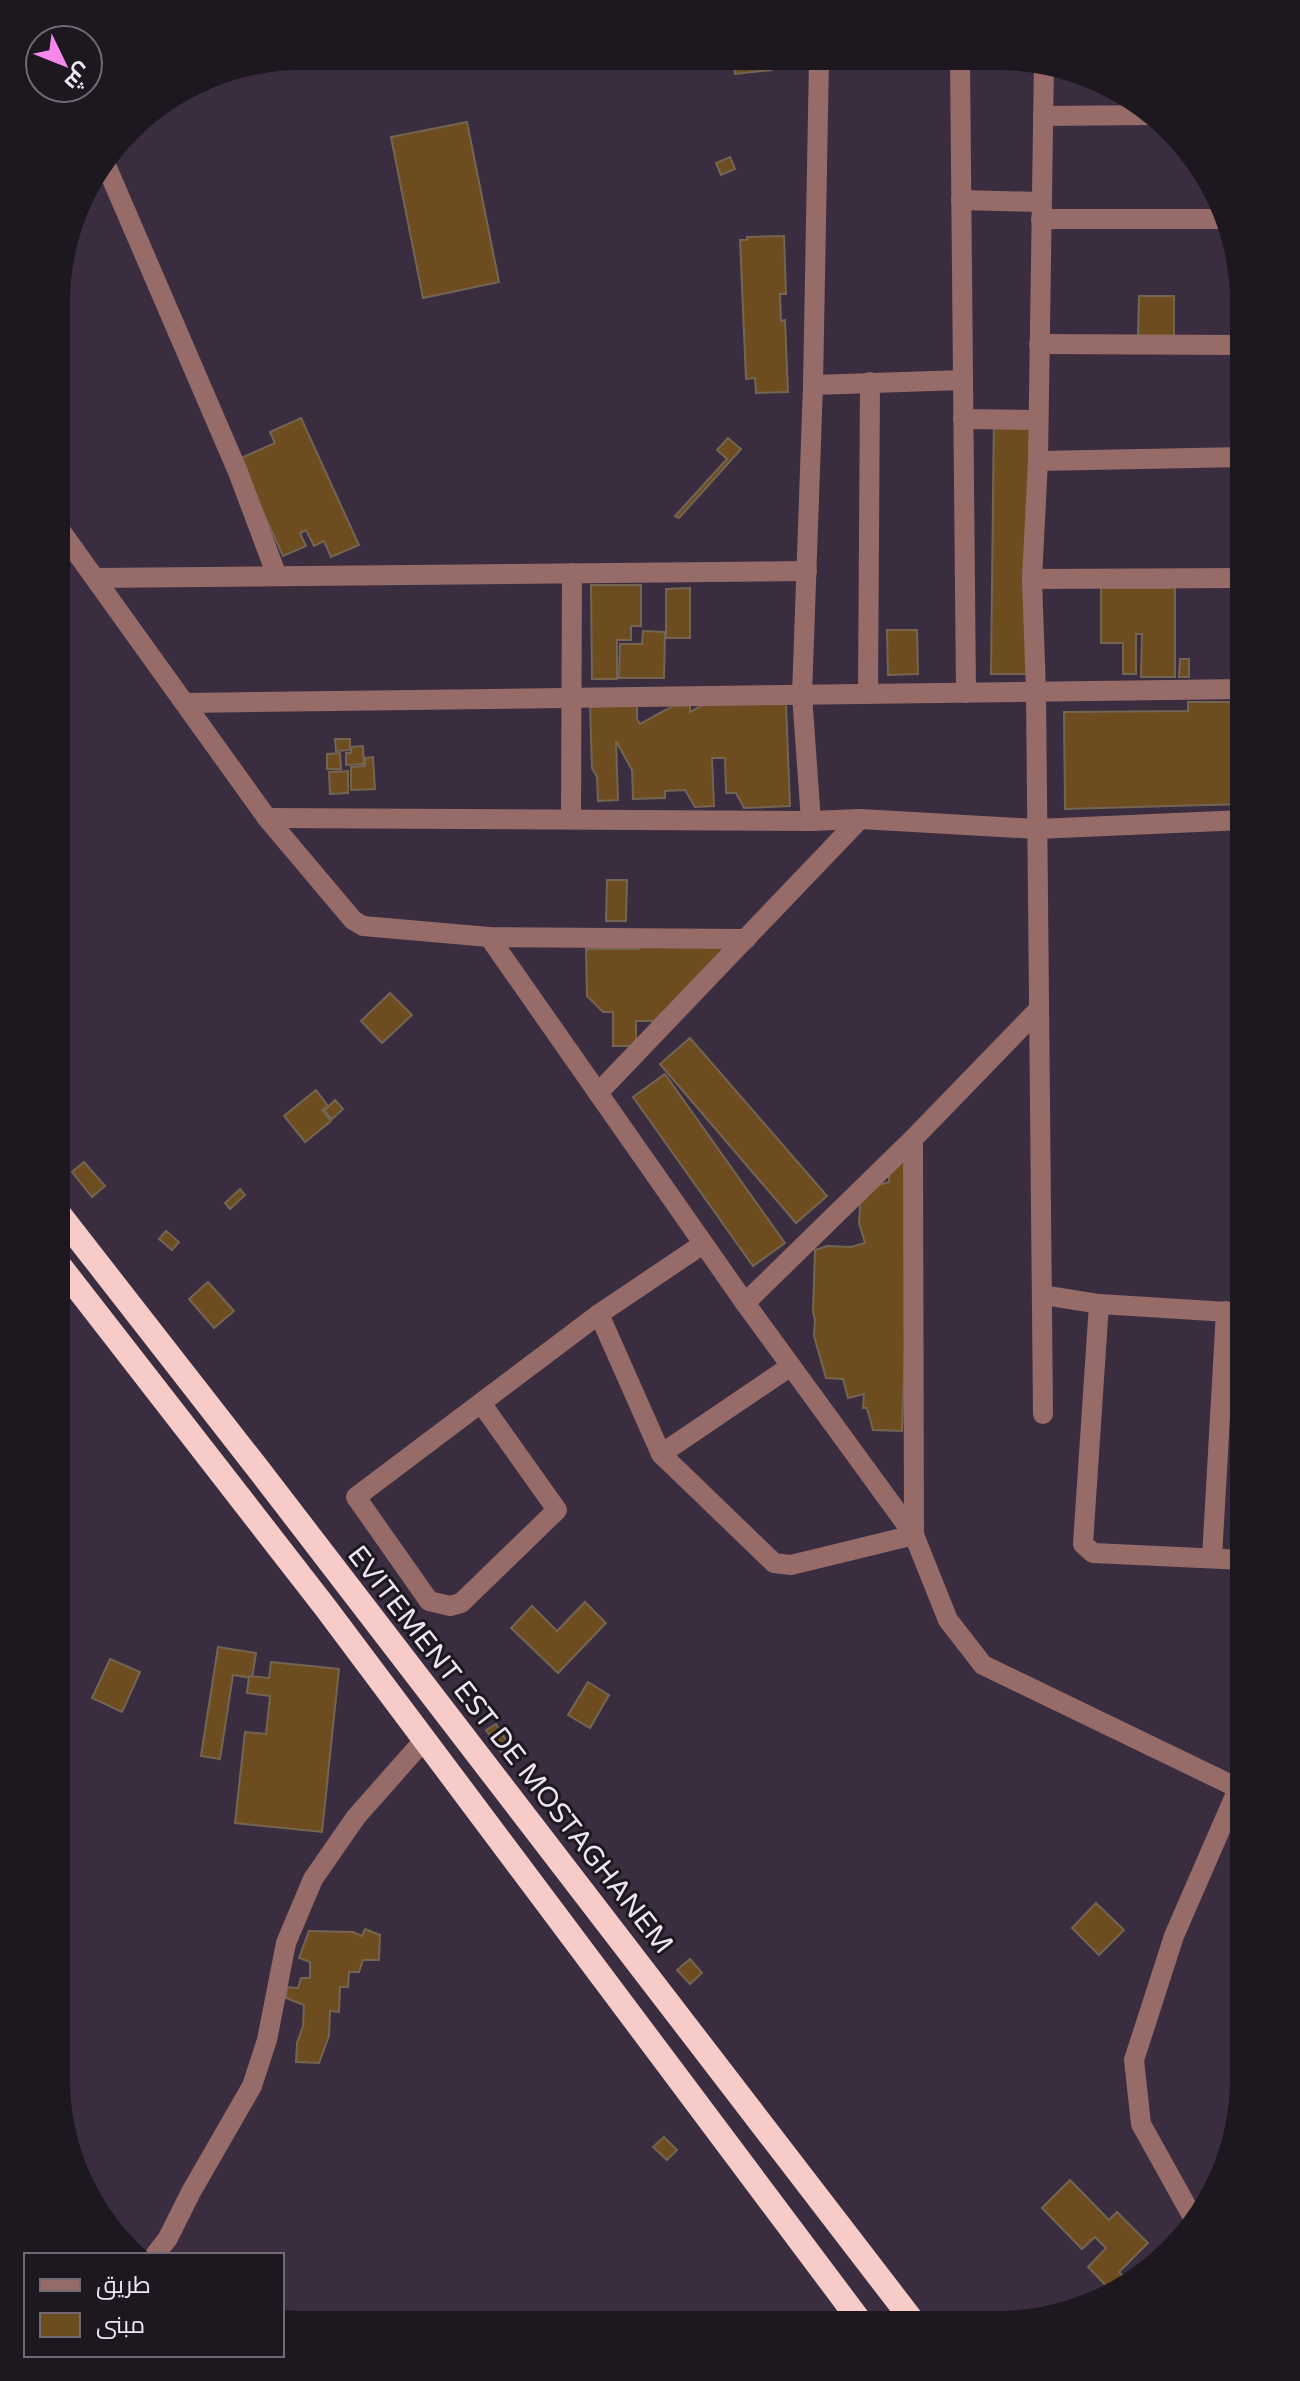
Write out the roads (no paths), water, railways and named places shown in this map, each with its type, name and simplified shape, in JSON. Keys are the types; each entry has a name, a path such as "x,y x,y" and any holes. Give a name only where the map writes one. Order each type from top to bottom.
{"highway":[{"name":"EVITEMENT EST DE MOSTAGHANEM","path":"70,1228 905,2311"},
{"path":"70,1279 325,1607 852,2311"}],"street":[{"path":"811,821 802,695 813,385 819,70"},
{"path":"960,70 966,693"},
{"path":"1043,1414 1036,692 1032,579 1038,461 1044,74"},
{"path":"1043,116 1135,115"},
{"path":"109,173 238,472 277,576"},
{"path":"961,200 1041,211 1214,218"},
{"path":"1039,344 1230,345"},
{"path":"813,385 963,380"},
{"path":"868,694 870,382"},
{"path":"963,419 1038,420"},
{"path":"1038,461 1230,457"},
{"path":"70,543 267,818 353,920 363,926 489,937 746,939"},
{"path":"96,578 807,571"},
{"path":"571,819 572,573"},
{"path":"1032,579 1230,578"},
{"path":"185,703 1230,689"},
{"path":"267,818 860,819 1037,829 1230,821"},
{"path":"598,1093 860,819"},
{"path":"489,937 703,1244 914,1535 948,1620 983,1665 1230,1778"},
{"path":"745,1303 913,1139 1038,1010"},
{"path":"913,1139 914,1535"},
{"path":"481,1403 557,1510 472,1594 461,1603 450,1606 429,1601 356,1497 599,1314 703,1244"},
{"path":"1043,1295 1099,1304 1230,1312"},
{"path":"1099,1304 1083,1544 1093,1553 1230,1559"},
{"path":"599,1314 661,1454 774,1563 791,1565 914,1535"},
{"path":"1212,1558 1230,1365"},
{"path":"661,1454 791,1366"},
{"path":"157,2253 168,2238 252,2086 267,2040 286,1943 313,1879 356,1817 424,1740"},
{"path":"1189,2210 1141,2124 1134,2060 1174,1936 1230,1811"}]}
